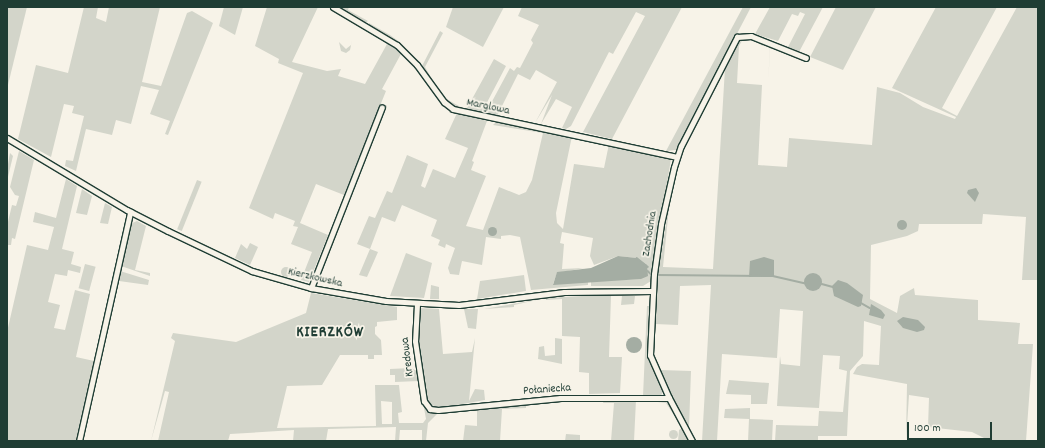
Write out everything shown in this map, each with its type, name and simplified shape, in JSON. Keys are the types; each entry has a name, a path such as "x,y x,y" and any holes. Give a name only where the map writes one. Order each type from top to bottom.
{"street":[{"name":"Marglowa","path":"333,7 397,45 417,65 444,102 453,109 676,157"},
{"name":"Zachodnia","path":"692,441 669,398 650,355 653,291 662,218 676,157 738,37 751,36 806,58"},
{"path":"311,288 382,107"},
{"name":"Kierzkowska","path":"7,138 130,212 252,271 311,288 370,299 417,304 479,304 530,295 589,290 653,291"},
{"path":"79,441 130,212"},
{"name":"Kredowa","path":"417,304 415,341 424,401 428,407"},
{"name":"Połaniecka","path":"428,407 438,410 560,398 669,398"}],"shaded area":[{"path":"7,7 27,7 7,89"},
{"path":"84,7 98,7 96,18 106,22 109,7 160,7 142,82 161,86 187,13 192,11 213,23 168,135 165,134 170,121 150,114 159,90 141,86 131,124 116,120 112,135 86,129 76,171 65,166 66,160 73,161 84,116 72,113 74,106 64,104 51,157 18,139 36,65 68,73"},
{"path":"224,7 243,7 235,35 219,26"},
{"path":"267,7 318,7 292,62 327,71 341,69 338,76 365,84 387,44 383,41 385,40 402,52 382,89 386,91 344,195 316,184 300,223 328,235 309,282 301,280 312,252 291,244 298,227 293,226 295,221 275,213 273,219 249,208 303,73 278,63 279,59 255,46"},
{"path":"337,7 349,7 348,10 368,21 365,23"},
{"path":"453,7 504,7 483,47 446,27"},
{"path":"522,7 682,7 612,139 583,132 645,16 636,12 613,54 609,52 571,126 566,129 562,128 572,107 556,99 541,124 552,95 535,123 557,82 536,70 530,80 518,74 496,118 488,114 489,107 510,68 514,71 517,67 520,68 533,43 531,40 539,25 518,16"},
{"path":"743,7 751,7 676,150 666,151"},
{"path":"770,7 823,7 799,52 788,47 805,14 800,12 798,16 792,14 778,41 755,34"},
{"path":"836,7 876,7 843,70 810,57"},
{"path":"936,7 997,7 942,108 957,116 1017,7 1038,7 1037,280 1022,280 1026,217 983,214 982,224 919,224 918,231 907,236 871,245 870,299 897,313 900,296 914,288 915,295 978,300 978,320 1020,323 1018,344 1033,344 1026,441 990,441 972,432 928,427 929,398 909,395 906,441 907,384 853,374 857,367 862,364 879,365 881,326 864,321 863,356 850,371 847,436 818,436 818,441 775,441 776,425 818,426 819,411 843,412 847,371 839,369 840,356 823,355 819,408 777,406 780,356 781,364 800,366 803,311 780,309 777,358 722,354 717,441 702,441 711,285 680,286 678,325 655,324 654,346 652,337 656,287 670,198 663,267 713,269 725,68 735,45 742,39 748,37 763,43 763,46 749,38 743,39 739,46 737,83 762,85 758,165 787,167 789,138 872,145 877,87 900,93 923,107 955,119 956,117 892,88"},
{"path":"369,23 390,35 401,43 369,25"},
{"path":"440,31 443,33 425,67 440,93 422,66"},
{"path":"353,36 350,50 346,53 341,51 339,42 346,49 351,45"},
{"path":"770,46 773,46 794,55 773,47 770,49 768,86"},
{"path":"494,59 506,66 481,114 454,107 443,97 466,110"},
{"path":"457,113 487,121 472,161 474,162 471,170 486,176 466,226 483,230 499,187 519,195 526,192 532,180 543,133 493,125 496,122 572,136 556,213 557,223 563,229 574,164 604,168 609,144 671,159 651,281 643,286 591,286 591,281 641,279 637,258 618,256 594,265 590,256 593,238 562,232 560,243 564,244 562,269 584,268 557,273 553,284 588,281 588,285 531,290 520,237 510,235 501,236 501,239 486,237 482,265 462,261 459,275 450,274 448,268 455,248 446,244 445,248 438,245 440,240 431,236 437,220 402,205 395,222 382,217 370,249 357,244 369,216 375,218 387,191 392,193 407,155 428,164 421,186 425,188 433,169 455,178 468,148 445,139"},
{"path":"19,151 34,160 15,239 12,238 11,245 7,245 7,226 12,205 16,206 19,196 15,195 10,187"},
{"path":"10,153 13,156 7,181 8,164"},
{"path":"66,179 77,186 62,249 74,252 71,264 81,267 80,273 68,270 67,276 55,274 48,302 60,305 54,328 65,330 75,290 90,294 76,357 94,361 94,365 77,441 7,441 7,332 27,245 48,250 54,227 33,222 35,212 56,218"},
{"path":"197,180 202,182 182,231 177,229"},
{"path":"976,188 979,193 975,202 967,193 968,190"},
{"path":"82,189 92,196 87,215 76,213"},
{"path":"105,203 112,207 108,224 100,223"},
{"path":"900,220 904,220 907,225 904,230 900,230 897,227 897,223"},
{"path":"137,221 146,226 135,270 150,273 150,276 121,266 130,224"},
{"path":"492,226 497,231 492,236 487,231"},
{"path":"250,243 258,247 250,265 235,258 241,244 247,249"},
{"path":"370,249 378,252 367,277 359,275"},
{"path":"406,253 432,263 424,298 390,296"},
{"path":"618,256 637,258 647,265 648,276 641,279 553,285 557,272 591,268"},
{"path":"764,257 774,260 774,275 749,277 750,261"},
{"path":"85,264 96,267 89,291 79,288"},
{"path":"284,267 288,267 290,268 290,276 284,277 281,274 281,270"},
{"path":"120,271 149,280 148,285 119,281 82,441"},
{"path":"809,273 817,273 822,278 820,289 817,291 809,291 804,286 804,278"},
{"path":"524,275 526,291 477,299 480,281"},
{"path":"838,280 847,283 863,295 861,306 858,307 834,296 832,286"},
{"path":"431,285 439,287 439,299 430,299"},
{"path":"311,293 397,307 397,320 377,322 375,334 381,340 382,355 374,355 374,359 368,359 368,355 340,355 322,385 287,386 277,428 376,426 375,385 399,385 402,412 398,413 399,423 423,423 426,419 424,408 438,413 428,423 426,441 422,441 422,430 400,430 399,441 395,441 396,427 328,429 326,441 293,441 294,430 230,434 228,441 158,441 169,392 165,391 151,441 175,341 171,338 173,333 236,342 306,313","holes":["381,401 392,402 392,424 382,424"]},
{"path":"618,294 611,296 609,357 622,357 620,393 589,394 589,373 579,372 580,337 562,336 562,299 546,300 546,298"},
{"path":"622,296 635,296 634,304 621,305"},
{"path":"541,299 514,305 514,307 484,309"},
{"path":"871,304 881,310 885,315 883,319 869,315"},
{"path":"647,306 649,306 648,359 663,391 661,396 643,396"},
{"path":"419,308 439,309 443,354 472,352 475,338 469,401 475,389 484,390 485,400 440,408 429,404 418,347"},
{"path":"464,309 478,309 476,329 468,328"},
{"path":"903,317 918,320 925,327 924,330 917,332 903,328 897,321"},
{"path":"634,337 641,342 642,345 637,352 634,353 627,348 626,345 631,338"},
{"path":"555,338 562,339 562,364 538,359 539,347 544,346 545,356 555,355"},
{"path":"654,354 660,370 691,371 689,427 697,441 674,403 659,372"},
{"path":"411,368 417,371 419,381 395,382 395,375 390,375 390,369"},
{"path":"729,380 769,383 767,404 751,404 751,395 726,394"},
{"path":"604,400 636,400 634,441 611,441 614,403 603,403"},
{"path":"641,400 664,401 668,403 679,423 666,403"},
{"path":"526,404 526,408 502,409 500,441 463,441 465,425 477,426 477,409"},
{"path":"750,408 750,419 773,420 772,441 748,441 749,419 724,418 725,409"},
{"path":"682,428 689,441 678,441 679,430"},
{"path":"673,429 678,434 673,439 668,434"},
{"path":"566,434 580,435 580,441 565,441"}],"waterway":[{"path":"637,258 648,267"},
{"path":"648,271 651,274"},
{"path":"657,275 773,276 804,283"},
{"path":"822,284 833,287"},
{"path":"861,303 870,308"}],"district":[{"name":"KIERZKÓW","path":"330,333"}]}
